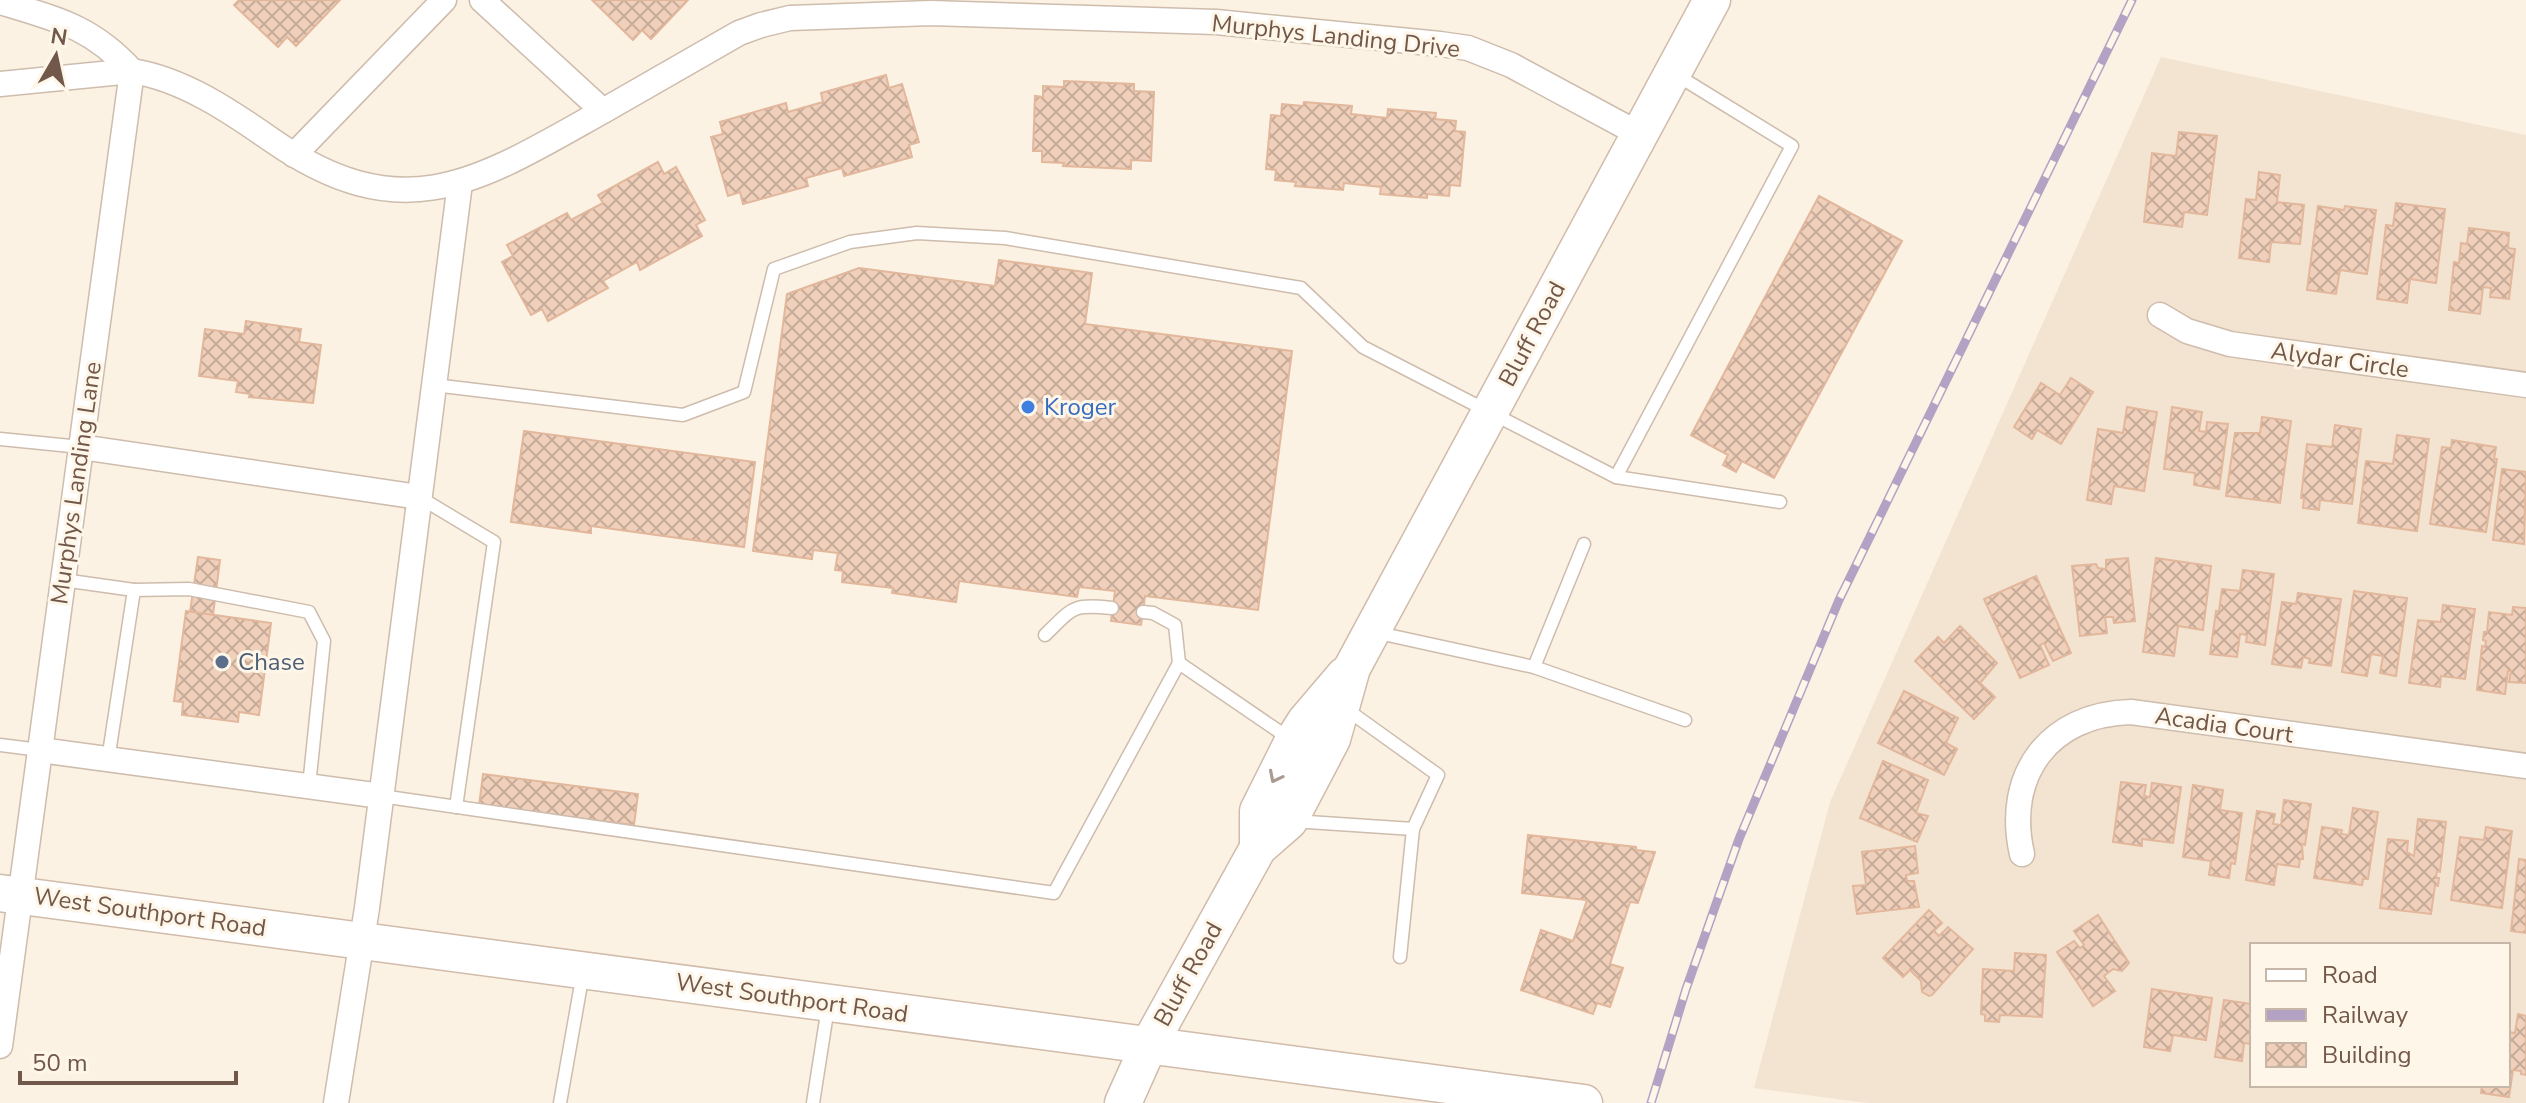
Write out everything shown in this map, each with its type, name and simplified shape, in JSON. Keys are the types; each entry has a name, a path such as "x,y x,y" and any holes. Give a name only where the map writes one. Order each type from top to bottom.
{"main road":[{"name":"Bluff Road","path":"1123,1103 1149,1045 1258,848 1289,821 1332,739 1352,668 1371,631 1712,0"},
{"name":"Bluff Road","path":"1258,848 1258,811 1293,741 1305,722 1352,668"},
{"name":"West Southport Road","path":"11,894 1149,1045 1428,1088 1584,1103"}],"street":[{"path":"294,155 444,0"},
{"path":"482,0 603,111"},
{"name":"Murphys Landing Drive","path":"0,2 85,31 114,52 132,71"},
{"name":"Murphys Landing Drive","path":"0,84 132,71 187,89 230,112 294,155 343,179 371,186 419,189 460,183 506,165 739,33 761,25 806,17 931,13 1216,22 1468,48 1511,65 1639,134"},
{"name":"Murphys Landing Lane","path":"0,1046 11,894 40,750 132,71"},
{"path":"336,1103 362,941 460,183"},
{"name":"Alydar Circle","path":"2160,315 2187,331 2230,344 2526,385"},
{"path":"81,447 419,497"},
{"name":"Acadia Court","path":"2022,854 2017,815 2020,792 2029,767 2040,751 2056,737 2079,723 2105,714 2131,712 2526,766"},
{"path":"40,750 381,796"}],"lane":[{"path":"1616,477 1792,146 1673,73"},
{"path":"434,385 683,415 744,392 774,269 850,242 917,233 1005,238 1301,288 1363,347 1616,477 1780,502"},
{"path":"0,439 81,447"},
{"path":"419,497 494,542 456,807"},
{"path":"1534,667 1584,544"},
{"path":"63,580 134,590 189,589 309,612 324,641 309,786"},
{"path":"108,760 134,590"},
{"path":"1045,635 1081,605 1112,608"},
{"path":"381,796 1054,893 1179,663 1175,625 1153,613 1143,612"},
{"path":"1371,631 1534,667 1685,720"},
{"path":"1179,663 1293,741"},
{"path":"1341,705 1438,775 1413,829 1400,957"},
{"path":"0,745 40,750"},
{"path":"1289,821 1413,829"},
{"path":"560,1103 583,970"},
{"path":"813,1103 829,1003"}],"shaded area":[{"path":"2161,57 2526,135 2526,1103 1867,1103 1754,1088 1830,802"}],"building":[{"path":"239,0 340,0 296,46 287,37 278,47 234,5"},
{"path":"592,0 688,0 651,39 642,30 633,40"},
{"path":"886,75 889,88 902,84 919,142 909,145 912,157 844,176 842,168 806,178 808,186 743,204 740,192 728,196 711,137 723,134 720,122 786,103 788,112 823,102 821,93"},
{"path":"1064,81 1134,84 1134,91 1154,92 1151,161 1131,160 1131,169 1042,162 1042,151 1033,151 1035,96 1043,97 1043,86 1064,87"},
{"path":"1304,102 1352,106 1351,114 1387,118 1388,109 1436,113 1435,119 1456,121 1455,131 1465,132 1460,186 1450,185 1449,196 1427,194 1427,198 1380,194 1381,187 1344,183 1343,190 1295,186 1296,182 1275,180 1276,170 1266,169 1271,115 1281,116 1282,104 1303,106"},
{"path":"2179,132 2217,136 2207,215 2184,212 2182,227 2144,222 2152,153 2176,156"},
{"path":"658,162 664,174 676,167 705,220 696,225 702,236 640,270 637,262 603,281 608,288 548,321 542,309 531,315 502,262 513,256 507,245 567,213 571,220 603,203 598,195"},
{"path":"2259,172 2280,175 2277,202 2304,205 2300,244 2271,242 2269,262 2239,258 2246,199 2256,200"},
{"path":"1819,196 1902,241 1774,478 1742,461 1736,472 1723,465 1728,455 1691,435"},
{"path":"2396,203 2445,209 2436,283 2410,279 2407,303 2377,299 2386,225 2393,226"},
{"path":"2318,206 2376,210 2367,274 2340,270 2336,294 2307,290"},
{"path":"2469,228 2509,233 2508,248 2515,249 2509,299 2490,297 2491,288 2483,287 2480,314 2449,310 2454,262 2459,263 2461,243 2467,244"},
{"name":"Kroger","path":"999,260 1092,273 1085,324 1292,351 1258,610 1145,596 1141,625 1111,621 1115,591 1079,587 1077,597 959,581 956,602 892,593 893,588 842,582 843,571 835,570 838,553 813,550 812,559 753,551 787,294 859,268 995,286"},
{"path":"246,321 301,329 299,342 321,345 313,403 249,397 250,394 236,392 238,381 199,376 205,329 244,334"},
{"path":"2071,378 2093,392 2061,444 2037,430 2032,439 2014,427 2041,383 2060,395"},
{"path":"2127,407 2157,412 2144,491 2114,486 2111,504 2087,500 2098,429 2123,433"},
{"path":"2172,407 2202,412 2199,431 2206,432 2207,422 2228,424 2219,489 2194,485 2195,473 2164,469"},
{"path":"2262,417 2291,421 2280,503 2226,496 2235,433 2260,433"},
{"path":"2335,425 2361,429 2352,504 2320,500 2319,510 2303,508 2304,498 2301,498 2307,444 2332,447"},
{"path":"524,431 755,462 744,547 591,526 591,533 511,522"},
{"path":"2397,435 2429,439 2417,531 2358,523 2366,461 2393,464"},
{"path":"2452,440 2496,447 2486,532 2430,524 2442,447 2451,448"},
{"path":"2502,469 2526,472 2524,544 2493,540"},
{"name":"Chase","path":"198,557 220,560 213,615 190,612"},
{"path":"2128,558 2135,621 2114,623 2113,617 2105,617 2107,633 2080,636 2072,566 2096,564 2098,568 2106,569 2106,560"},
{"path":"2156,558 2211,566 2203,630 2178,626 2174,656 2143,652"},
{"path":"2243,570 2274,574 2265,645 2246,642 2247,635 2240,634 2237,657 2210,654 2222,589 2240,591"},
{"path":"2036,576 2071,653 2053,661 2044,643 2040,645 2049,665 2020,678 1984,599"},
{"path":"2354,591 2407,598 2396,676 2380,673 2383,656 2371,654 2367,676 2342,672"},
{"path":"2298,593 2341,599 2331,666 2309,663 2310,659 2303,657 2301,668 2272,664 2282,602 2296,604"},
{"path":"2443,605 2475,609 2465,679 2441,676 2440,687 2409,683 2418,620 2441,622"},
{"path":"2513,607 2526,608 2526,683 2509,682 2511,671 2508,671 2505,694 2477,690 2489,612 2512,615"},
{"name":"Chase","path":"186,611 271,623 259,715 239,712 238,722 182,715 183,702 174,701"},
{"path":"1960,626 1997,663 1980,683 1995,697 1974,719 1915,661 1938,637 1944,643"},
{"path":"1904,691 1958,718 1946,743 1957,749 1944,775 1878,743"},
{"path":"1883,761 1928,780 1916,813 1928,816 1917,842 1860,818"},
{"path":"483,774 638,794 634,825 479,806"},
{"path":"2121,782 2146,785 2144,796 2150,797 2152,783 2181,787 2173,843 2142,839 2142,846 2113,842"},
{"path":"2193,785 2223,790 2220,810 2242,813 2235,864 2231,863 2229,878 2209,875 2211,861 2183,857"},
{"path":"2284,800 2311,804 2305,845 2302,844 2303,859 2300,859 2299,867 2277,864 2274,885 2246,880 2257,811 2275,814 2273,824 2281,825"},
{"path":"2353,808 2378,812 2368,879 2363,879 2362,885 2314,878 2322,827 2342,830 2341,834 2349,835"},
{"path":"2418,819 2446,822 2440,872 2437,871 2436,878 2439,878 2438,886 2435,885 2431,914 2380,908 2388,839 2408,841 2407,852 2414,856"},
{"path":"2486,827 2512,831 2502,908 2451,900 2460,837 2484,840"},
{"path":"1528,835 1636,847 1636,850 1655,852 1638,903 1630,902 1610,964 1623,968 1610,1007 1597,1003 1593,1014 1521,990 1541,930 1573,941 1587,900 1522,893"},
{"path":"1915,846 1918,873 1906,875 1907,881 1914,881 1919,907 1857,914 1853,886 1866,885 1862,852"},
{"path":"2519,859 2526,860 2526,933 2511,931"},
{"path":"1929,910 1942,923 1934,931 1939,936 1948,927 1973,949 1929,996 1922,992 1921,981 1910,970 1903,977 1883,958"},
{"path":"2098,915 2129,963 2122,971 2113,969 2104,976 2115,991 2093,1006 2057,952 2074,941 2080,948 2084,945 2074,931"},
{"path":"2015,953 2046,955 2042,1017 2000,1015 1999,1022 1985,1021 1985,1015 1981,1014 1983,969 2014,971"},
{"path":"2152,989 2212,998 2206,1040 2173,1035 2170,1051 2144,1047"},
{"path":"2224,1000 2250,1004 2250,1044 2244,1043 2242,1061 2215,1057"},
{"path":"2518,1014 2526,1016 2526,1075 2513,1070 2509,1097 2481,1093 2482,1087 2510,1087 2510,1032 2515,1033"}],"railway":[{"path":"1651,1103 1686,989 1739,839 1839,600 2132,0"}],"place":[{"name":"Kroger","path":"1028,407"},
{"name":"Chase","path":"222,662"}]}
